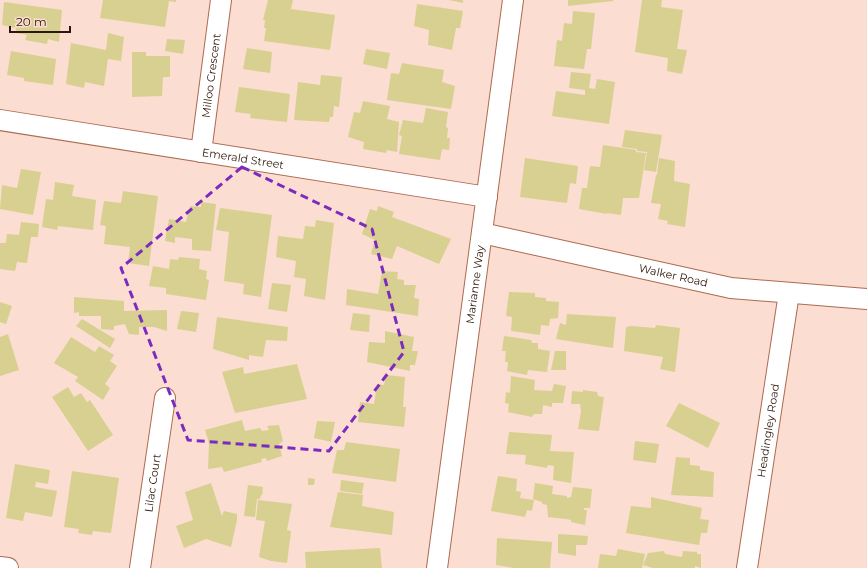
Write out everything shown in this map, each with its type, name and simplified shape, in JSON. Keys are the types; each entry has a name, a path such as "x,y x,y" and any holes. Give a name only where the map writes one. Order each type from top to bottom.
{"street":[{"name":"Milloo Crescent","path":"201,152 221,0"},
{"name":"Marianne Way","path":"437,568 513,0"},
{"name":"Emerald Street","path":"0,120 487,197"},
{"name":"Walker Road","path":"482,233 731,288 867,300"},
{"name":"Headingley Road","path":"747,568 789,293"},
{"name":"Lilac Court","path":"140,568 165,398"},
{"path":"0,567 8,568"}],"highlighted area":[{"path":"242,167 372,229 404,352 329,451 188,440 121,268"}],"building":[{"path":"103,0 176,0 176,2 169,1 165,27 100,18"},
{"path":"268,0 293,0 291,9 335,15 330,50 264,41 266,28 264,28 265,20 263,20"},
{"path":"449,0 463,0 463,3"},
{"path":"568,0 613,0 613,1 568,6"},
{"path":"642,0 662,0 661,7 683,10 677,49 687,50 682,74 667,71 668,58 635,52"},
{"path":"4,2 62,10 59,42 48,39 47,44 25,40 27,35 16,33 16,28 2,25"},
{"path":"417,4 463,11 460,28 456,28 452,50 428,45 429,30 414,26"},
{"path":"573,11 595,13 591,49 587,49 584,69 554,66 557,40 562,41 564,23 572,24"},
{"path":"108,33 124,37 121,61 108,59 104,86 85,82 84,88 66,84 71,43 106,50"},
{"path":"167,39 185,40 183,54 165,51"},
{"path":"247,48 272,52 270,73 243,69"},
{"path":"366,49 390,53 387,69 363,64"},
{"path":"11,51 56,59 53,85 24,81 24,78 7,75"},
{"path":"132,52 146,52 146,56 170,56 170,77 163,77 162,96 132,97"},
{"path":"402,63 444,70 442,82 455,86 451,109 387,100 391,73 399,74"},
{"path":"571,72 591,74 589,88 595,89 597,79 615,82 609,124 552,116 556,91 585,95 585,90 569,88"},
{"path":"321,75 342,77 339,107 334,106 333,117 330,117 329,122 294,120 298,82 320,85"},
{"path":"239,87 290,94 287,122 250,118 251,114 235,112"},
{"path":"363,101 390,106 387,119 399,122 397,152 387,150 386,153 363,149 364,142 348,137 354,112 360,113"},
{"path":"426,108 448,112 446,127 448,128 447,138 450,138 449,150 442,149 440,160 399,154 402,136 399,135 403,120 423,123"},
{"path":"625,130 662,135 656,172 644,170 647,152 622,147"},
{"path":"603,145 646,153 639,198 623,198 621,215 579,209 582,188 587,188 590,166 600,167"},
{"path":"525,158 578,166 576,184 570,183 567,203 520,197"},
{"path":"659,158 675,161 674,181 690,184 685,227 667,224 668,221 658,219 661,204 651,203"},
{"path":"21,169 41,172 33,215 0,209 2,185 17,188"},
{"path":"55,182 74,185 72,196 96,200 93,230 58,226 57,230 42,227 46,199 53,200"},
{"path":"123,191 158,196 149,266 128,263 130,247 104,244 106,226 100,225 104,201 121,203"},
{"path":"201,202 216,204 211,251 192,250 192,239 175,237 175,243 165,241 169,219 186,222 190,206 201,207"},
{"path":"378,206 394,212 392,217 451,239 439,264 397,246 392,259 371,254 375,240 362,234 370,209 377,211"},
{"path":"220,208 272,215 261,297 243,294 244,284 224,281 229,232 216,230"},
{"path":"316,220 334,223 325,300 304,296 306,279 294,277 296,261 276,257 278,236 303,239 305,226 315,227"},
{"path":"21,222 39,224 38,237 31,237 27,263 17,262 15,271 0,269 0,243 6,243 7,234 19,235"},
{"path":"179,257 200,259 199,269 207,271 206,279 209,280 206,300 166,294 166,288 149,286 153,266 169,269 170,259 178,260"},
{"path":"382,271 398,272 397,279 404,280 404,285 416,285 414,298 419,299 418,316 346,305 347,289 378,294"},
{"path":"272,283 291,285 287,312 268,309"},
{"path":"509,292 535,293 535,297 546,298 546,301 559,302 558,318 550,319 549,326 541,325 540,335 511,331 512,317 506,316"},
{"path":"74,297 124,301 124,311 167,310 167,331 154,327 139,327 139,335 129,334 125,324 114,326 114,330 101,329 101,316 79,316 79,312 74,313"},
{"path":"0,302 12,306 6,324 0,322"},
{"path":"181,311 199,313 196,332 177,329"},
{"path":"353,313 370,315 369,332 350,330"},
{"path":"567,314 616,317 613,348 556,339 560,323 566,325"},
{"path":"217,317 288,327 287,341 266,340 263,357 249,355 249,360 213,349"},
{"path":"82,319 115,339 110,348 76,326"},
{"path":"656,325 680,328 675,372 660,369 663,357 624,351 626,327 655,328"},
{"path":"385,331 414,337 412,351 418,351 415,365 410,365 410,371 367,362 369,342 385,343"},
{"path":"8,334 19,370 0,376 0,337"},
{"path":"504,336 531,340 532,343 538,343 538,349 550,351 547,372 528,370 527,375 507,371 508,362 505,362 506,351 502,351"},
{"path":"71,337 95,352 99,346 114,355 110,361 117,366 105,384 110,388 103,400 75,381 78,377 54,363"},
{"path":"555,351 566,351 566,370 551,370"},
{"path":"297,364 307,399 235,413 222,372 243,367 244,374"},
{"path":"386,375 405,377 403,407 406,407 404,427 358,422 360,402 374,404 377,384 384,385"},
{"path":"511,376 535,380 534,390 552,391 554,384 566,386 563,403 552,403 552,407 543,405 542,414 534,414 532,417 508,412 509,404 505,403 506,392 510,393"},
{"path":"68,387 74,397 81,393 87,402 90,400 113,435 88,451 52,397"},
{"path":"583,390 597,392 598,396 604,397 599,431 578,429 581,411 580,404 571,404 572,391 583,392"},
{"path":"679,403 720,423 708,448 666,426"},
{"path":"242,420 245,431 260,428 262,431 269,430 267,426 279,425 283,441 279,444 282,456 267,461 266,458 261,459 262,462 224,472 222,467 208,469 209,443 205,430"},
{"path":"317,421 335,422 331,442 314,438"},
{"path":"509,432 552,435 550,451 574,452 571,483 553,480 554,466 548,465 547,468 525,464 526,455 506,454"},
{"path":"635,441 659,444 656,463 633,460"},
{"path":"346,442 400,449 396,482 332,473 337,450 344,450"},
{"path":"676,457 690,458 690,465 700,466 700,470 714,472 713,497 671,495"},
{"path":"15,464 50,470 48,484 36,482 35,487 57,491 52,517 25,512 23,521 6,518"},
{"path":"72,471 119,478 111,533 93,531 92,535 78,533 79,529 64,527"},
{"path":"498,476 517,479 516,491 521,492 520,498 534,500 532,511 527,510 525,517 491,511"},
{"path":"308,478 315,479 314,485 308,485"},
{"path":"341,480 364,483 362,494 340,491"},
{"path":"211,483 222,516 224,511 237,514 231,547 206,539 184,548 176,526 193,520 185,492"},
{"path":"535,483 553,486 552,494 567,496 567,498 571,497 573,487 592,489 590,508 584,508 584,510 587,510 585,525 571,522 571,520 548,517 547,505 533,499"},
{"path":"248,485 263,487 260,499 257,499 255,517 244,516"},
{"path":"338,492 363,495 362,506 394,512 392,535 330,527"},
{"path":"651,497 702,508 700,519 709,520 707,533 701,533 699,545 626,533 631,506 651,508"},
{"path":"258,500 292,504 287,530 291,531 287,563 271,561 259,557 265,521 256,520"},
{"path":"558,534 588,536 587,545 576,545 576,556 558,553"},
{"path":"497,538 552,542 550,568 514,568 496,565"},
{"path":"380,548 382,568 306,568 305,552"},
{"path":"618,549 645,554 642,568 598,568 600,554 616,556"},
{"path":"664,551 665,554 682,557 683,551 697,552 697,554 701,554 701,568 695,566 695,568 653,568 643,565 648,553"}]}
